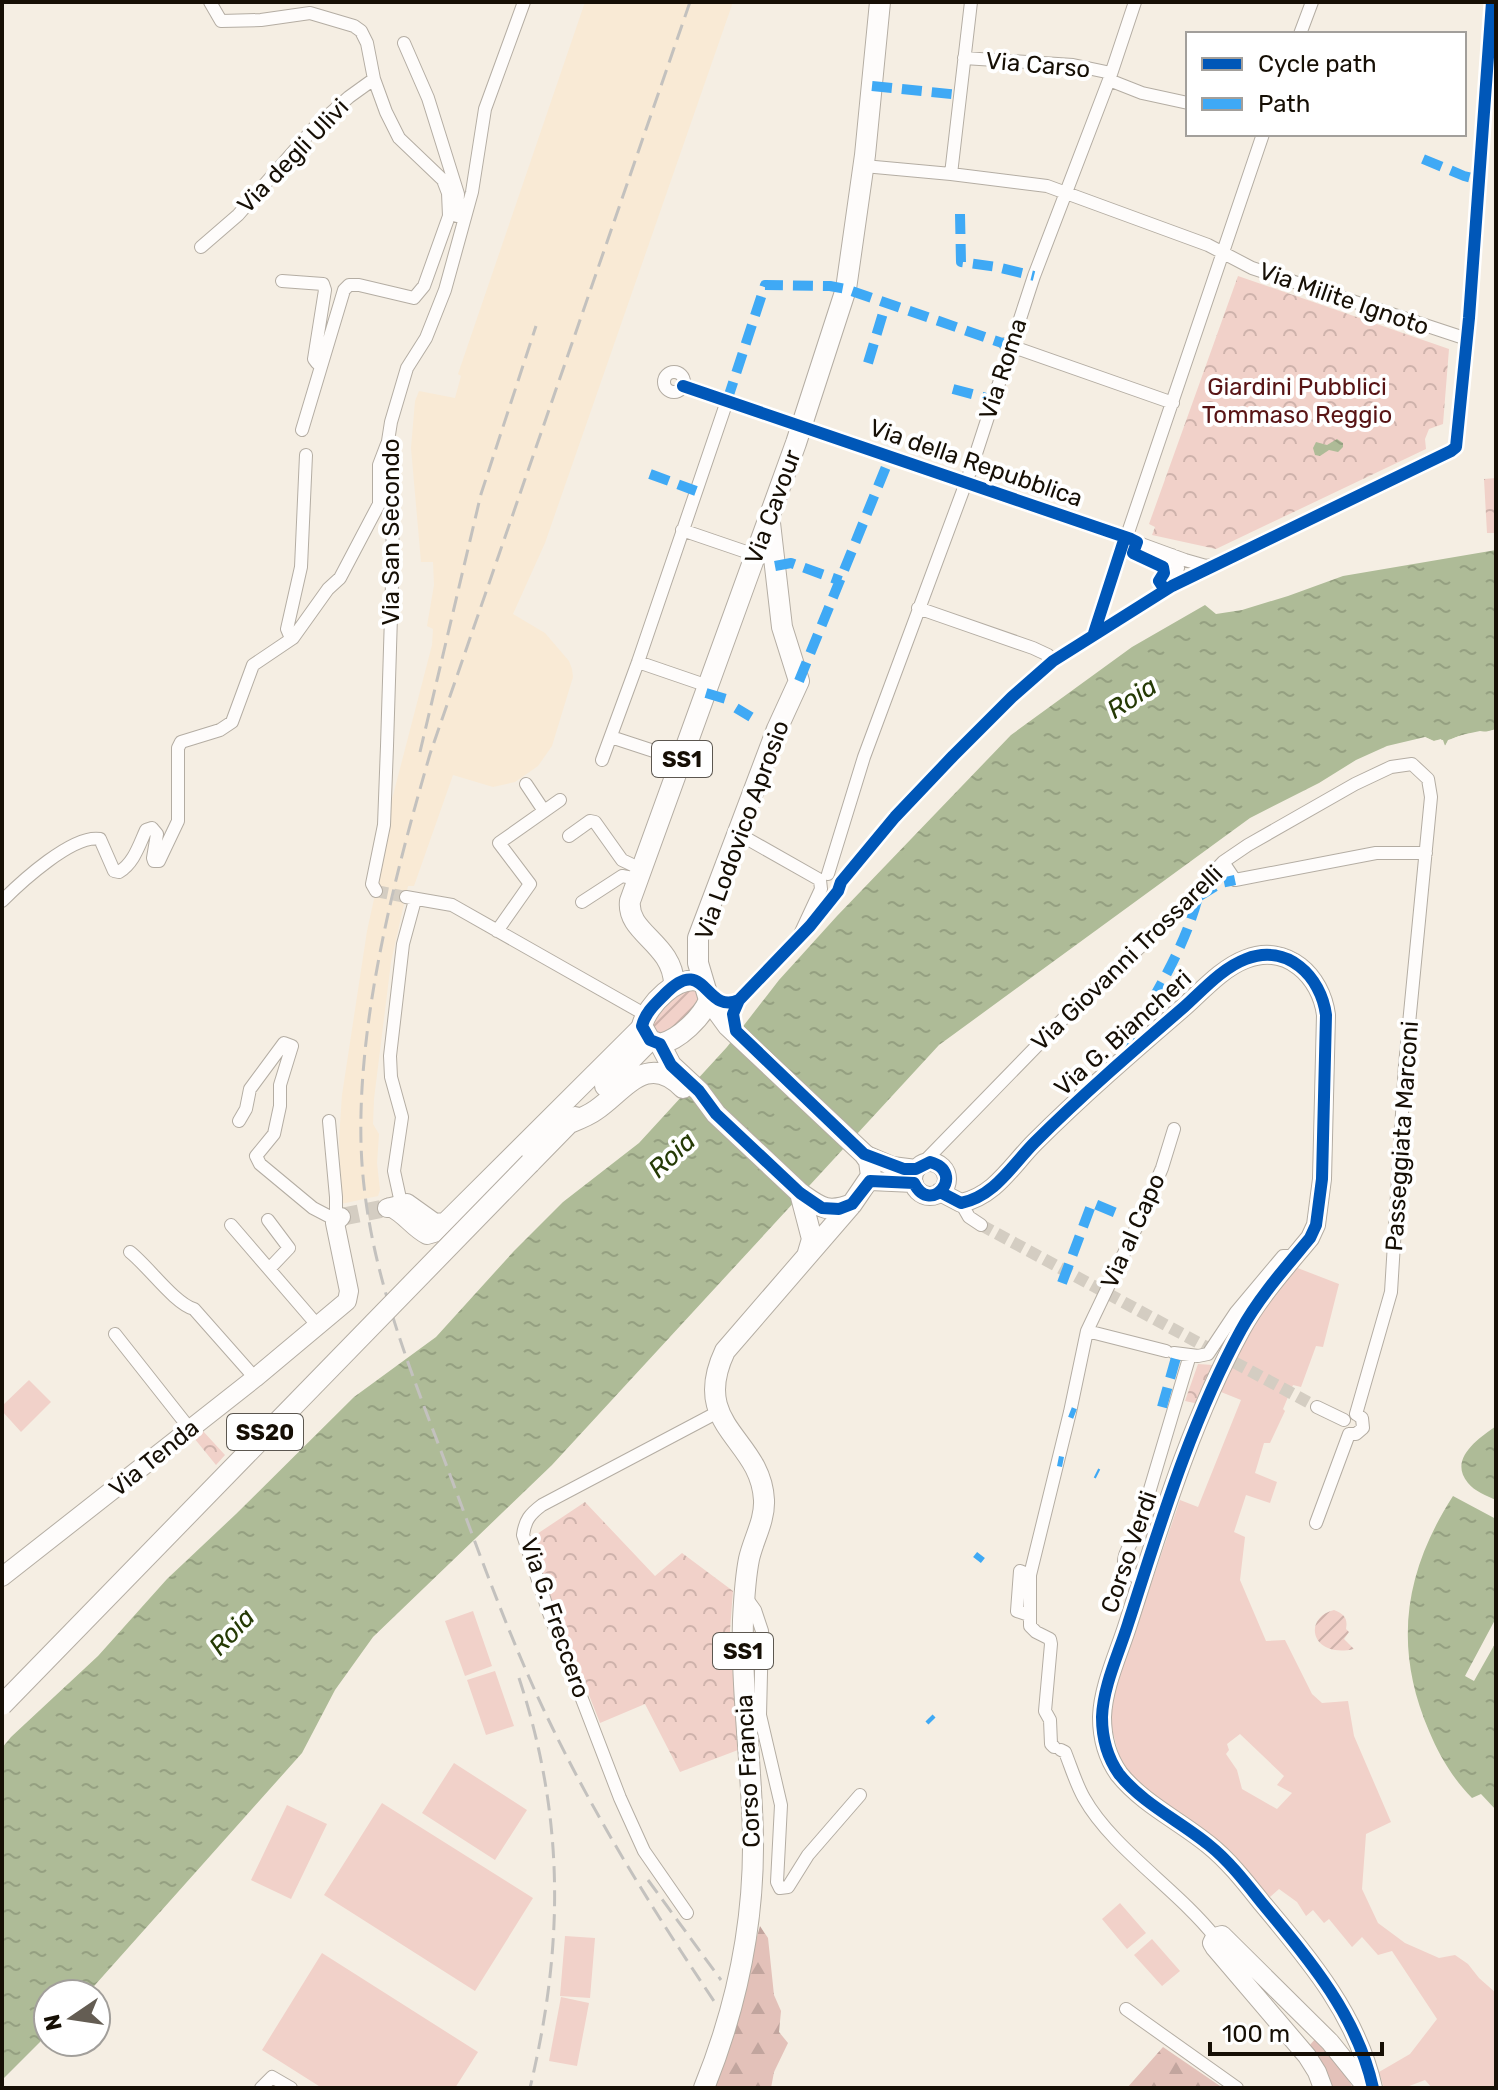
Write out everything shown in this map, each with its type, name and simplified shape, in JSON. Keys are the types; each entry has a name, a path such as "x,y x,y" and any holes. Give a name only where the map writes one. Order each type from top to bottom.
{"main road":[{"name":"Via Cavour","path":"674,984 673,969 664,953 631,919 630,901 756,554 846,289 864,166 880,2"},
{"path":"769,516 775,563"},
{"name":"Via Lodovico Aprosio","path":"706,991 698,963 698,938 777,729 799,681 782,627 775,563"},
{"path":"664,953 678,955 689,950 698,938"},
{"name":"Via G. Biancheri","path":"961,1203 989,1192 1032,1145 1102,1078 1236,964 1266,954 1296,962 1305,971"},
{"name":"Corso Verdi","path":"1305,971 1324,998 1326,1015 1322,1179 1316,1225 1251,1313 1224,1363 1186,1454 1142,1580 1104,1706 1103,1733 1107,1753 1128,1783 1219,1854 1325,1979 1346,2018 1369,2073 1370,2088"},
{"path":"391,1207 427,1235 434,1233 652,1036 674,984 687,979 706,991 731,1024 859,1149 871,1170 870,1181 917,1172 930,1162 943,1169 946,1182 940,1192"},
{"path":"652,1036 667,1043 685,1029 706,1008 706,991"},
{"path":"652,1036 716,1114 800,1193 815,1213 807,1256"},
{"name":"SS20","path":"2,1705 652,1036"},
{"path":"567,1124 594,1112 636,1077 645,1074 664,1076 678,1083 716,1114"},
{"path":"859,1149 892,1166 917,1172"},
{"path":"917,1172 924,1195 940,1192 961,1203"},
{"name":"SS1","path":"807,1256 870,1181"},
{"path":"815,1213 852,1204"},
{"name":"Via Tenda","path":"2,1577 255,1378 349,1298 338,1219"},
{"name":"Corso Francia","path":"704,2088 720,2048 747,1931 753,1841 743,1672 745,1596 749,1560 764,1502 755,1469 718,1412 714,1393 716,1369 725,1351 807,1256"},
{"path":"1323,2088 1307,2056 1215,1948 1212,1943 1215,1937 1222,1935 1330,2042 1370,2088"}],"street":[{"path":"210,2 221,21 261,20 310,13 354,26 361,31 367,43 374,79"},
{"name":"Via San Secondo","path":"376,891 372,884 384,825 393,551 388,441 391,422 407,368 437,312 457,217 475,174 485,109 524,2"},
{"path":"951,174 971,2"},
{"name":"Via Roma","path":"800,935 823,881 864,757 965,482 1008,345 1135,2"},
{"path":"1301,32 1312,2"},
{"path":"706,991 722,1001 733,1003 739,1000 800,935 895,817 1012,697 1053,661 1172,586 1451,451 1458,441 1492,2"},
{"path":"302,430 344,290 349,285 414,298 457,217 458,194 428,98 404,43"},
{"name":"Via Carso","path":"964,58 1073,65 1110,76 1142,93 1186,103"},
{"name":"Via degli Ulivi","path":"201,247 238,215 314,128 374,79 399,138 443,180 457,217"},
{"path":"1094,633 1262,136"},
{"name":"Via Milite Ignoto","path":"864,166 1047,186 1208,245 1252,268 1467,339"},
{"path":"282,281 323,284 325,290 314,359 317,363 322,360"},
{"path":"1008,345 1173,403"},
{"name":"Via della Repubblica","path":"683,386 1172,555 1206,566 1219,564"},
{"path":"602,760 727,401"},
{"path":"2,901 51,859 90,837 100,839 114,871 119,872 126,868 137,851 146,830 154,829 157,834 153,859 159,861 178,821 178,748 181,742 220,730 232,722 253,665 293,638 328,589 340,578 379,504 379,465 388,441"},
{"path":"293,638 287,629 301,567 306,455"},
{"path":"682,530 775,563"},
{"path":"1172,555 1178,568 1172,586"},
{"path":"918,608 1028,645 1053,661"},
{"path":"638,662 708,686"},
{"path":"611,737 681,760"},
{"name":"Via Giovanni Trossarelli","path":"917,1172 1066,1016 1167,922 1223,862 1248,845 1355,784 1405,763 1422,770 1428,779 1431,797 1426,853"},
{"path":"526,784 544,811"},
{"path":"497,931 530,884 499,843 560,800"},
{"path":"569,836 590,821 595,822 622,860 639,874"},
{"path":"737,833 823,881 837,876 838,888"},
{"path":"1223,862 1235,880 1376,853 1426,853"},
{"name":"Passeggiata Marconi","path":"1350,1417 1391,1292 1405,1065 1426,853"},
{"path":"582,902 622,876 639,874"},
{"path":"823,881 825,894 838,888"},
{"path":"391,1207 402,1117 391,1077 390,1056 410,899 454,901 652,1036"},
{"path":"731,1024 739,1000"},
{"path":"239,1121 246,1109 250,1089 284,1043 292,1046 280,1085 280,1106 274,1134 256,1156 260,1164 313,1208 338,1219 329,1121"},
{"name":"Via al Capo","path":"1174,1129 1162,1168 1087,1331 1030,1575 1029,1615 1030,1626 1050,1639 1045,1711 1050,1720 1051,1744 1060,1750 1084,1798 1101,1822 1182,1899 1215,1937"},
{"path":"961,1203 969,1217 981,1225"},
{"path":"268,1220 289,1248 270,1268"},
{"path":"231,1225 318,1326"},
{"path":"130,1252 184,1307 194,1309 255,1378"},
{"path":"1087,1331 1170,1352 1208,1354 1236,1312 1275,1265 1283,1256 1295,1256"},
{"path":"115,1334 190,1429"},
{"path":"1142,1580 1124,1565 1123,1555 1137,1533 1190,1355"},
{"path":"1317,1407 1362,1418 1363,1428 1356,1434 1349,1434 1343,1427 1350,1417"},
{"name":"Via G. Freccero","path":"687,1913 644,1851 620,1798 549,1613 523,1535 524,1523 542,1505 718,1412"},
{"path":"1316,1523 1349,1434"},
{"path":"745,1596 755,1610 762,1631 760,1715 781,1805 777,1882 780,1888 788,1887 808,1855 860,1795"},
{"path":"1126,2009 1237,2088"},
{"path":"261,2088 272,2077 291,2088"}],"shaded area":[{"path":"585,2 733,2 545,543 513,614 545,633 569,661 572,669 573,677 552,746 538,766 515,782 493,787 453,775 414,886 408,886 391,962 374,1099 373,1124 379,1134 377,1163 380,1190 378,1196 341,1204 339,1139 342,1095 367,931 390,826 390,807 432,645 433,629 427,626 434,585 433,562 421,562 411,448 415,401 419,391 455,398 461,376 458,374"}],"green space":[{"name":"Giardini Pubblici Tommaso Reggio","path":"1238,276 1449,349 1443,424 1429,429 1425,439 1426,449 1216,549 1152,535 1155,527 1149,524"},
{"path":"1496,478 1496,533 1487,533 1484,479"},
{"path":"681,987 695,987 702,1000 679,1026 664,1034 658,1032 651,1024 653,1016"},
{"path":"1295,1267 1339,1284 1323,1347 1316,1346 1301,1387 1293,1385 1270,1443 1264,1443 1255,1473 1277,1482 1270,1503 1246,1495 1234,1532 1245,1537 1240,1580 1266,1641 1285,1640 1312,1694 1322,1703 1348,1701 1354,1736 1391,1822 1366,1834 1362,1889 1378,1923 1405,1943 1439,1958 1455,1955 1496,1993 1496,2088 1432,2088 1425,2080 1404,2088 1384,2088 1379,2072 1410,2054 1437,2019 1392,1951 1378,1955 1362,1937 1352,1947 1329,1919 1324,1923 1313,1910 1306,1916 1297,1902 1279,1889 1270,1897 1238,1863 1134,1778 1122,1763 1111,1725 1115,1688 1180,1500 1198,1507 1241,1400 1221,1392 1227,1374 1253,1326","holes":["1240,1734 1284,1776 1277,1785 1292,1793 1277,1809 1242,1789 1237,1770 1226,1754 1229,1750 1227,1744"]},
{"path":"1198,1364 1213,1365 1199,1404 1185,1401"},
{"path":"29,1380 51,1402 21,1432 2,1411 2,1406"},
{"path":"202,1430 225,1455 216,1465 194,1438"},
{"path":"585,1502 655,1576 682,1553 733,1591 730,1630 738,1750 680,1772 645,1704 600,1723 528,1540"},
{"path":"1334,1610 1346,1619 1349,1632 1344,1639 1354,1649 1339,1651 1328,1648 1316,1636 1318,1621"},
{"path":"473,1611 492,1666 465,1676 445,1621"},
{"path":"495,1671 514,1726 486,1735 467,1680"},
{"path":"454,1763 527,1810 495,1860 422,1813"},
{"path":"382,1803 533,1898 475,1991 324,1895"},
{"path":"287,1805 327,1824 291,1899 251,1880"},
{"path":"1120,1903 1146,1933 1127,1949 1102,1919"},
{"path":"760,1926 768,1938 774,1995 781,2011 779,2032 788,2043 774,2072 771,2088 714,2088"},
{"path":"565,1936 595,1938 590,1998 560,1996"},
{"path":"1152,1939 1180,1971 1162,1986 1134,1955"},
{"path":"322,1953 478,2052 455,2088 322,2088 262,2050"},
{"path":"561,1997 589,2003 577,2066 549,2061"},
{"path":"1316,2038 1353,2088 1330,2088 1329,2076 1309,2046"},
{"path":"1163,2047 1223,2088 1127,2088"}],"water":[{"path":"1337,439 1343,443 1338,452 1329,450 1320,456 1315,455 1313,448 1316,442 1327,445"},
{"name":"Roia","path":"1496,550 1496,729 1455,737 1445,746 1441,739 1434,741 1425,737 1387,746 1250,818 939,1045 552,1465 373,1637 335,1690 302,1753 101,1978 32,1978 32,2050 2,2080 2,1748 11,1737 98,1656 167,1579 354,1397 436,1337 563,1202 639,1143 727,1047 779,980 837,916 1011,735 1132,647 1205,605 1216,614 1242,610 1343,576"},
{"path":"1496,1426 1496,1500 1471,1486 1461,1466 1468,1450"},
{"path":"1453,1496 1496,1519 1496,1618 1465,1676 1474,1681 1496,1642 1496,1810 1481,1794 1472,1798 1447,1766 1429,1731 1411,1670 1409,1610 1414,1582 1436,1524"}],"pier":[{"path":"1496,729 1496,733 1489,736 1481,735 1452,743 1446,750 1442,750 1439,744 1420,743 1425,737 1433,741 1443,740 1445,746 1448,740 1466,734"}],"tunnel":[{"path":"376,891 406,897"},
{"path":"341,1217 381,1209"},
{"path":"981,1225 1317,1407"}],"railway":[{"path":"690,2 430,754 392,897 372,996 362,1095 361,1143 370,1225 389,1304 415,1382 508,1628 552,1727 589,1799 650,1903 716,2004"},
{"path":"420,752 481,494 536,326"},
{"path":"519,1678 545,1781 552,1832 554,1882 554,1933 549,1984 530,2088"},
{"path":"648,1880 721,1980"}],"marked path":[{"path":"872,86 960,95"},
{"path":"1423,159 1480,180"},
{"path":"960,214 961,262 1034,276"},
{"path":"727,401 765,285 846,289 1005,344"},
{"path":"868,363 886,303"},
{"path":"953,389 994,400"},
{"path":"799,681 890,457"},
{"path":"650,474 696,491"},
{"path":"775,566 791,563 841,581"},
{"path":"706,693 726,699"},
{"path":"736,708 751,717"},
{"path":"1198,897 1221,883 1235,880"},
{"path":"1122,1052 1184,938 1198,897 1195,892"},
{"path":"1062,1283 1092,1203 1119,1214"},
{"path":"1162,1407 1177,1354"},
{"path":"1070,1412 1075,1414"},
{"path":"1058,1461 1063,1462"},
{"path":"977,1560 981,1555"},
{"path":"929,1718 932,1721"}],"cycle path":[{"path":"739,1000 727,1003 718,1000 697,981 689,979 678,983 661,998 642,1026 650,1040 660,1044 671,1065 699,1091 716,1114 800,1193 822,1208 839,1209 852,1204 870,1181 914,1183 921,1192 929,1195 942,1189 946,1174 941,1167 930,1162 916,1169 904,1169 864,1154 736,1031 733,1014 739,1000 810,926 838,891 841,882 895,817 1012,697 1053,661 1172,586 1456,447 1469,318 1492,2"},
{"path":"683,386 1131,539 1137,542 1133,553 1163,567 1164,573 1159,581 1165,590"},
{"path":"1094,633 1125,537"},
{"path":"940,1192 961,1203 984,1194 1089,1090 1213,980 1237,963 1261,955 1288,959 1300,966 1317,988 1326,1015 1322,1179 1316,1225 1310,1238 1248,1318 1207,1400 1178,1474 1112,1670 1105,1693 1102,1724 1108,1754 1119,1774 1139,1794 1223,1858 1313,1966 1355,2036 1373,2088"}]}
